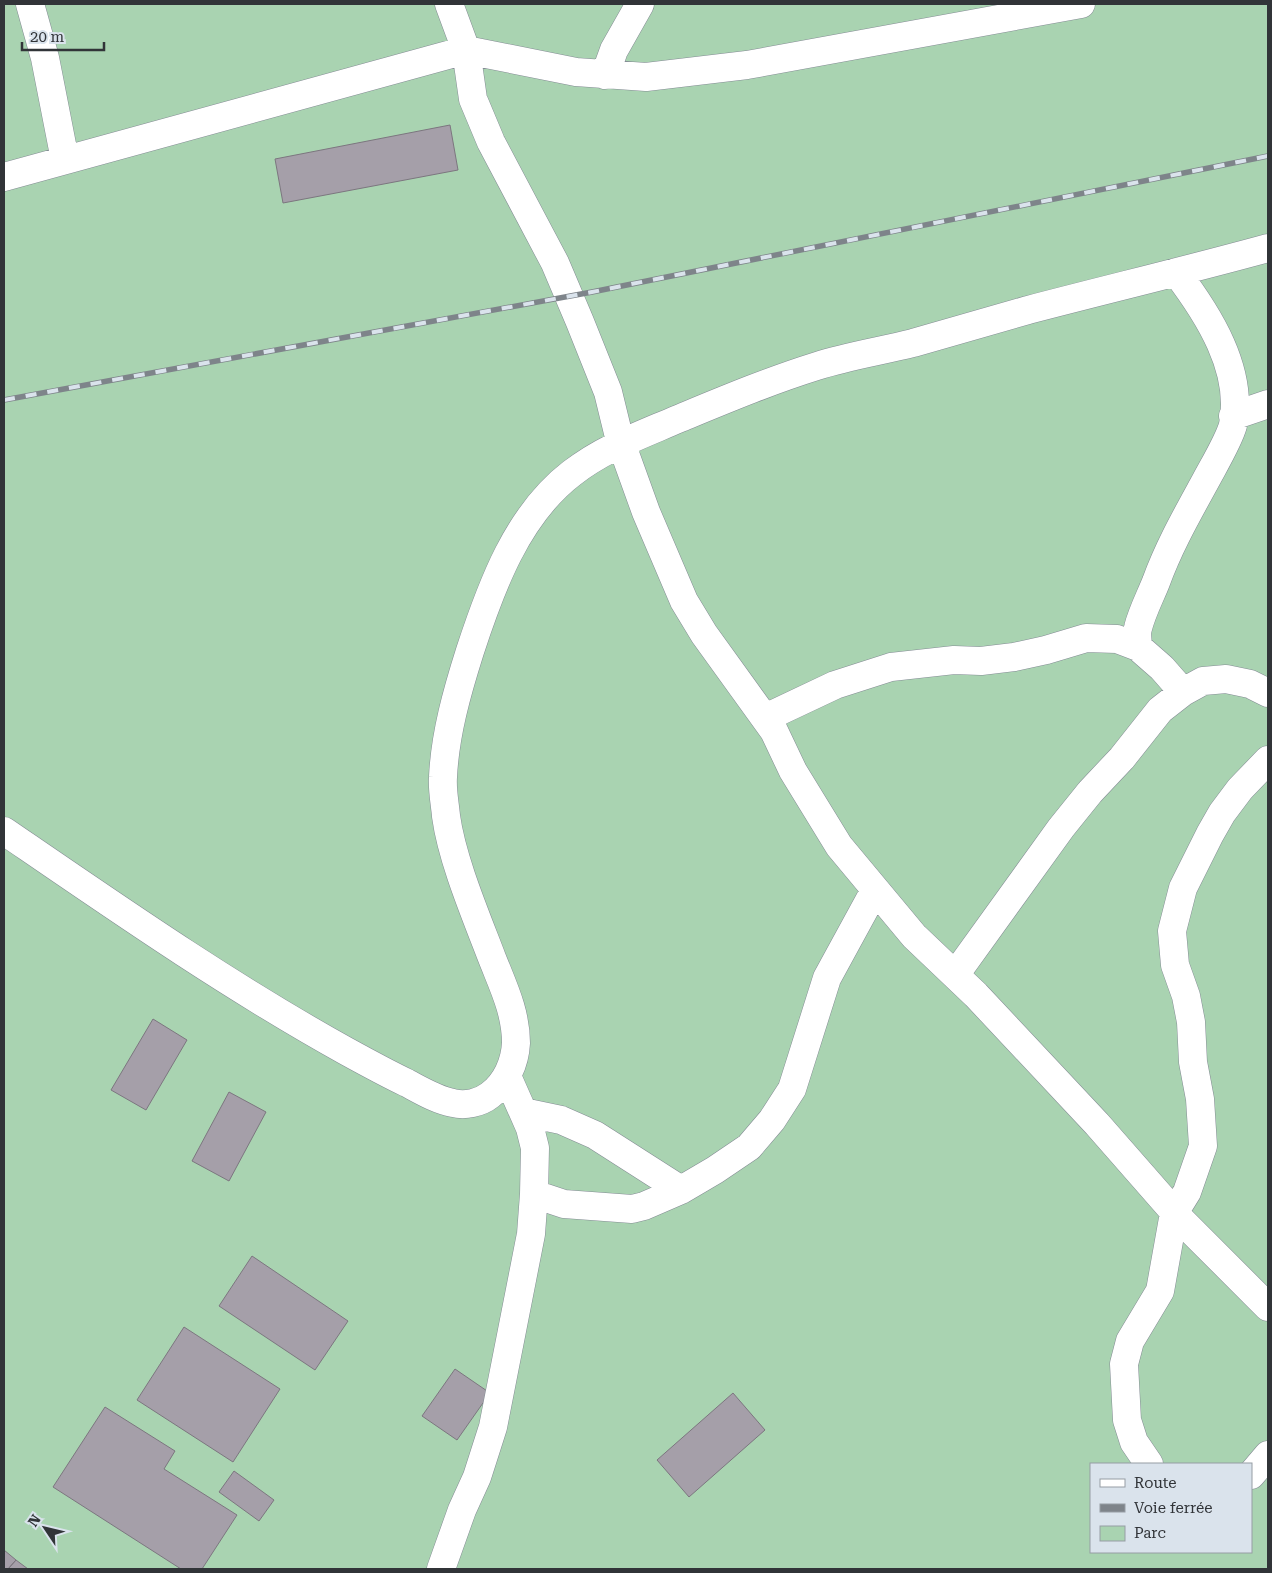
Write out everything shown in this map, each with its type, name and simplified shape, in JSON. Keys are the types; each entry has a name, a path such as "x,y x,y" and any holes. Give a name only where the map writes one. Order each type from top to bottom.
{"street":[{"path":"30,4 45,58 65,160"},
{"path":"449,4 466,50 473,99 491,142 555,264 608,392 621,443 646,512 684,601 704,634 774,731 793,771 829,831 874,890 914,936 976,995 1097,1124 1174,1213 1268,1307"},
{"path":"605,74 614,50 640,4"},
{"path":"4,177 466,50 576,72 646,77 747,65 1081,4"},
{"path":"4,831 297,1024 373,1066 433,1096 453,1103 470,1104 491,1094 507,1076 514,1060 516,1044 507,994 492,959 460,871 447,822 443,780 448,732 461,679 487,599 505,560 540,504 567,476 592,458 621,443 742,392 819,365 910,344 1025,311 1268,248"},
{"path":"1138,647 1137,630 1165,556 1216,462 1233,426 1235,401 1232,379 1213,324 1176,272"},
{"path":"1234,416 1268,404"},
{"path":"765,718 835,685 891,667 954,660 981,661 1014,657 1086,638 1117,639 1138,647 1162,668 1183,692"},
{"path":"955,975 1084,800 1122,758 1160,710 1183,692 1203,681 1226,679 1250,684 1268,693"},
{"path":"1149,1463 1134,1442 1127,1420 1124,1364 1130,1341 1160,1291 1174,1213 1187,1192 1203,1146 1200,1099 1193,1062 1191,1022 1186,996 1175,965 1172,931 1183,888 1210,834 1222,813 1240,789 1268,760"},
{"path":"534,1194 564,1204 632,1209 682,1190 749,1147 772,1120 792,1090 827,978 874,890"},
{"path":"441,1569 462,1510 477,1477 493,1427 531,1234 535,1148 530,1128 507,1076"},
{"path":"523,1112 561,1120 595,1135 682,1190"},
{"path":"1252,1474 1268,1455"}],"green space":[{"path":"4,4 1268,4 1268,1569 4,1569"}],"building":[{"path":"450,125 458,170 283,203 275,159"},
{"path":"153,1019 187,1040 146,1110 111,1090"},
{"path":"229,1092 266,1112 229,1181 192,1161"},
{"path":"252,1256 348,1321 315,1370 219,1306"},
{"path":"184,1327 280,1389 233,1462 137,1400"},
{"path":"455,1369 490,1393 457,1440 422,1416"},
{"path":"733,1393 765,1430 689,1497 657,1460"},
{"path":"105,1407 175,1451 164,1469 237,1515 202,1569 181,1569 53,1487"},
{"path":"234,1471 274,1500 259,1521 219,1492"},
{"path":"4,1550 16,1560 8,1569 4,1569"},
{"path":"16,1560 28,1569 8,1569"}],"railway":[{"path":"4,400 592,292 1268,156"}]}
